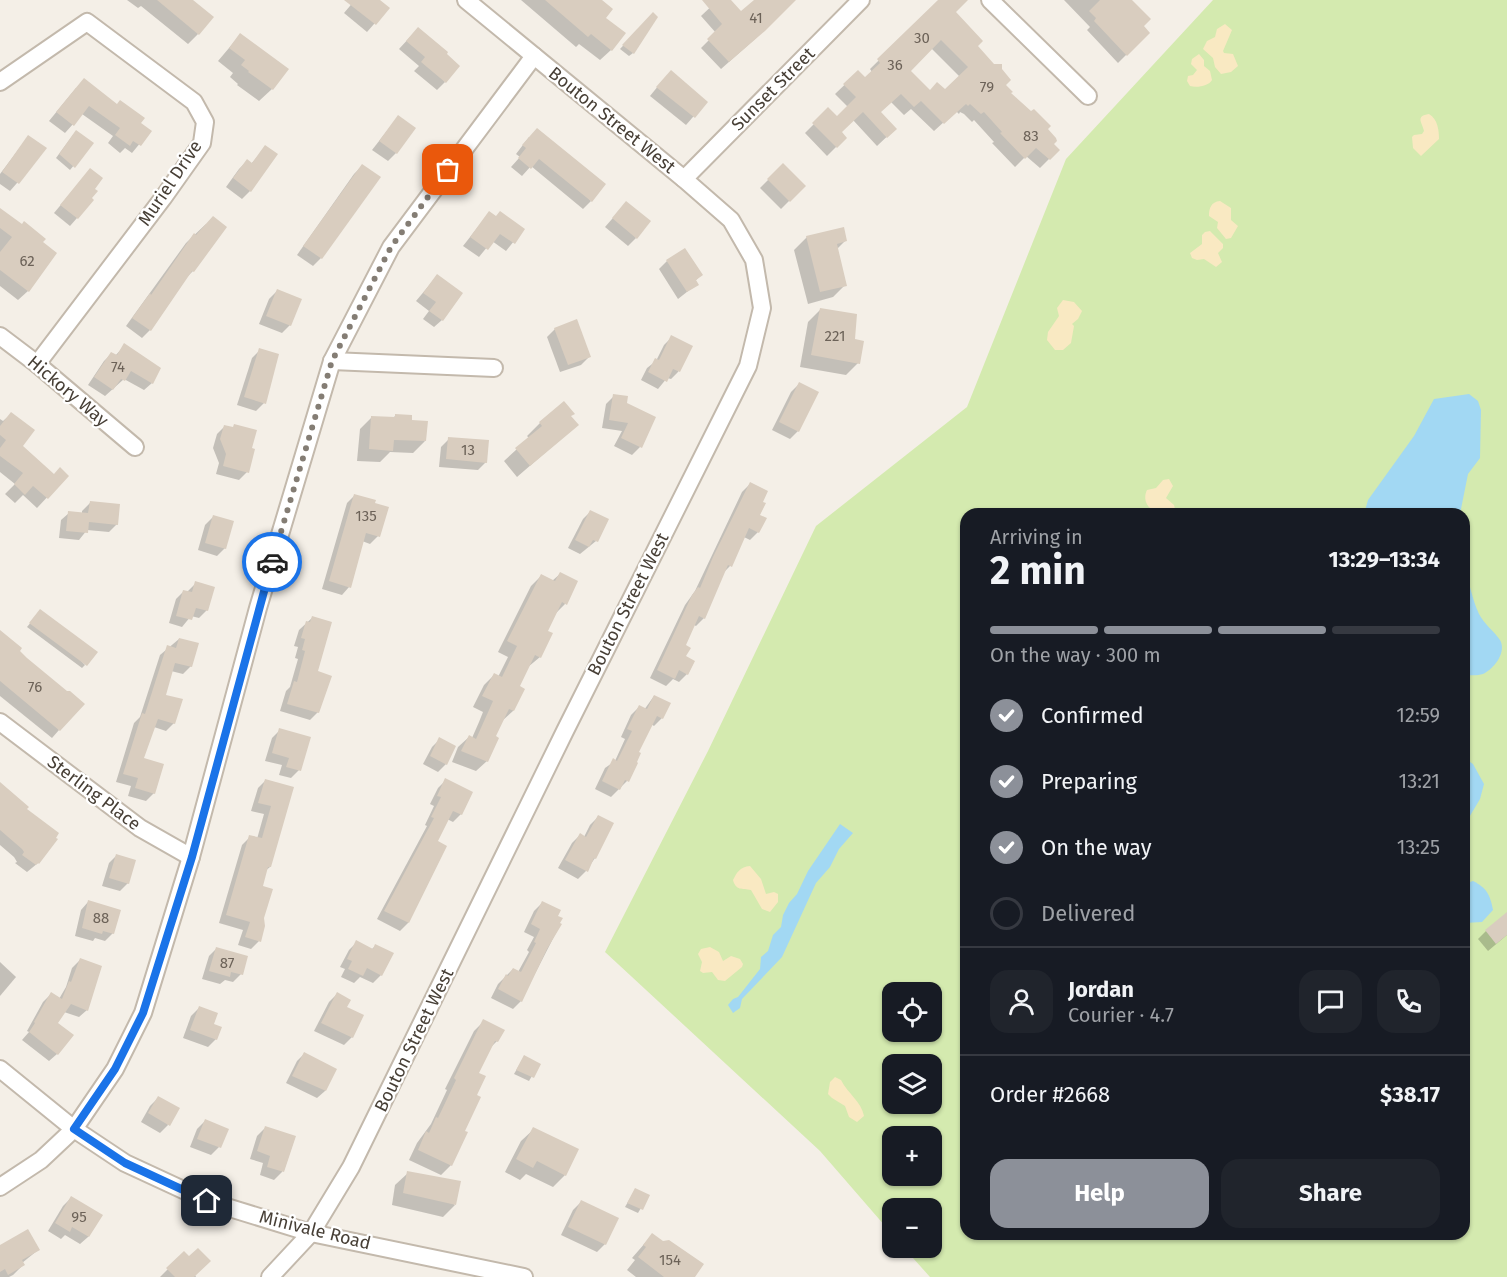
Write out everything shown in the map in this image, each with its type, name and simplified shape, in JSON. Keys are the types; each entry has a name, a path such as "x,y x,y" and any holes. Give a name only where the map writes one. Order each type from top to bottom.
{"street":[{"name":"Bouton Street West","path":"270,1277 311,1233 351,1167 565,731 748,366 762,308 754,260 731,220 466,0"},
{"name":"Sunset Street","path":"684,179 861,0"},
{"path":"990,0 1088,96"},
{"name":"Muriel Drive","path":"0,81 87,22 194,102 205,122 202,143 37,364"},
{"path":"0,1188 41,1160 74,1129 115,1069 143,1013 192,857 258,608 332,361 391,247 534,56"},
{"name":"Hickory Way","path":"0,336 37,364 135,447"},
{"path":"332,361 494,368"},
{"name":"Sterling Place","path":"0,722 140,828 192,857"},
{"name":"Minivale Road","path":"0,1069 74,1129 125,1163 207,1201 311,1233 524,1277"}],"green space":[{"path":"1213,0 1507,0 1507,1277 930,1277 913,1258 942,1258 942,1198 882,1198 882,1222 820,1151 605,952 708,751 816,526 967,407 1066,159"}],"sand":[{"path":"1225,24 1232,30 1223,51 1233,54 1238,66 1231,72 1221,74 1215,67 1213,58 1203,49 1207,41 1215,37 1217,29"},
{"path":"1199,54 1204,60 1204,66 1210,71 1212,80 1202,86 1190,86 1187,81 1188,76 1193,75 1197,70 1191,64 1192,59"},
{"path":"1429,114 1436,122 1439,139 1421,156 1413,148 1412,137 1422,134 1424,131 1421,118"},
{"path":"1220,201 1231,208 1231,220 1238,226 1231,238 1226,239 1217,228 1218,222 1209,216 1211,206"},
{"path":"1210,231 1223,244 1223,248 1218,253 1222,262 1216,267 1204,259 1192,258 1190,253 1202,244 1202,235"},
{"path":"1063,300 1074,302 1082,311 1072,324 1074,326 1071,343 1063,350 1055,350 1047,340 1048,332 1059,316 1057,308"},
{"path":"1169,479 1173,486 1166,498 1175,508 1150,508 1145,498 1147,490 1156,488 1163,480"},
{"path":"750,866 761,879 766,894 774,892 778,894 778,902 770,912 762,909 751,890 734,884 733,880 738,872"},
{"path":"710,947 719,952 723,961 731,956 740,959 742,967 725,981 718,980 712,972 703,973 700,971 702,962 698,954 701,949"},
{"path":"835,1077 841,1080 862,1111 864,1116 857,1122 849,1117 845,1106 828,1094 830,1082"}],"water":[{"path":"1469,394 1478,401 1481,410 1480,458 1468,474 1461,508 1366,508 1368,500 1414,436 1434,399"},
{"path":"1470,588 1479,614 1502,645 1501,655 1495,664 1487,672 1470,675"},
{"path":"1470,762 1484,784 1480,799 1470,816"},
{"path":"840,824 853,833 816,883 782,957 742,999 740,1008 733,1013 728,1005 738,997 760,969 761,957 768,951 773,935 781,927 783,915 789,903 797,894 808,871"},
{"path":"1473,881 1482,886 1491,900 1493,910 1482,922 1470,923 1470,882"}],"building":[{"path":"157,0 193,0 214,17 199,35"},
{"path":"344,0 380,0 390,8 376,25"},
{"path":"545,0 602,0 613,9 606,18 626,33 612,51 591,34 588,37"},
{"path":"702,0 731,0 741,11 754,0 796,0 729,62 707,39 722,24"},
{"path":"938,0 968,0 956,12 983,41 978,46 994,64 1002,64 1002,69 1011,80 1006,85 1013,92 1011,93 1031,111 1034,109 1051,126 1048,129 1056,138 1057,141 1054,144 1060,150 1050,160 1036,148 1025,159 984,112 981,114 970,104 968,106 966,104 944,124 921,101 914,107 901,94 881,112 897,129 887,138 863,112 842,132 847,138 837,148 812,123 828,107 837,116 856,97 843,84 858,70 865,77 880,63 877,59","holes":["941,40 968,67 945,89 937,82 930,90 911,71"]},
{"path":"1100,0 1132,0 1151,19 1144,26 1150,33 1127,56 1094,21 1096,18 1089,11"},
{"path":"653,12 658,17 634,54 622,45"},
{"path":"418,27 448,52 447,54 460,66 446,83 421,62 425,57 406,41"},
{"path":"240,33 289,69 273,90 248,72 241,65 245,60 229,48"},
{"path":"671,70 708,102 695,118 656,87"},
{"path":"84,78 117,104 120,100 145,118 141,123 152,131 141,146 133,141 130,146 115,135 120,128 89,106 74,126 56,112"},
{"path":"398,115 416,128 397,154 379,141"},
{"path":"537,128 606,184 592,202 539,159 531,169 518,158 526,148 522,145"},
{"path":"76,130 94,143 75,168 59,154"},
{"path":"28,135 47,148 19,184 2,172"},
{"path":"265,145 278,154 251,192 233,178 247,159 252,163"},
{"path":"783,163 806,186 790,202 767,179"},
{"path":"362,164 381,177 322,259 303,246"},
{"path":"90,168 103,178 95,189 98,191 92,198 94,200 78,219 60,205"},
{"path":"626,201 651,221 637,239 612,218"},
{"path":"0,208 22,224 24,221 46,239 43,242 57,253 29,292 0,270 0,252 12,237 0,228"},
{"path":"489,211 496,216 500,211 525,229 515,244 500,234 488,250 470,237"},
{"path":"213,216 227,227 194,272 192,271 151,331 132,318 194,233 196,235"},
{"path":"844,227 847,241 837,244 847,286 820,292 806,236"},
{"path":"685,248 703,275 696,280 699,285 687,292 666,260"},
{"path":"437,274 463,293 443,321 429,311 436,302 423,293"},
{"path":"277,289 302,299 291,326 266,316"},
{"path":"820,308 857,314 855,339 864,341 860,364 811,355"},
{"path":"577,319 591,357 568,365 554,328"},
{"path":"671,335 693,346 680,372 673,369 667,382 648,372 655,358 659,360"},
{"path":"124,343 161,368 153,384 131,371 125,381 121,379 113,390 94,377 111,352 117,355"},
{"path":"259,348 279,354 266,404 244,397"},
{"path":"799,382 819,392 799,432 779,422"},
{"path":"613,394 628,396 627,403 656,417 642,448 621,438 628,423 609,420"},
{"path":"564,401 575,414 571,416 579,425 530,466 515,448 542,426 539,422"},
{"path":"11,412 35,430 23,446 54,474 60,467 69,476 48,499 33,486 25,495 14,484 23,473 0,456 0,448 6,440 0,435 0,426"},
{"path":"395,414 412,415 412,420 428,421 426,441 394,440 393,451 369,449 371,416 395,417"},
{"path":"234,424 257,430 249,473 223,466 226,454 220,439 224,425 233,427"},
{"path":"448,437 489,440 487,463 446,459"},
{"path":"750,482 768,491 763,502 766,503 760,515 767,518 759,533 749,528 732,567 728,565 705,619 699,616 686,645 691,648 686,656 695,661 688,675 679,670 675,679 657,670 692,595 698,587 700,588"},
{"path":"354,494 376,500 375,503 389,507 380,537 366,533 351,588 329,581"},
{"path":"90,501 120,504 118,525 89,522 88,533 66,531 68,511 88,513"},
{"path":"590,510 609,519 598,542 593,540 589,547 575,540"},
{"path":"213,515 234,521 226,549 205,543"},
{"path":"560,572 578,581 567,605 562,602 548,631 553,633 541,658 535,655 520,686 525,689 514,711 509,709 496,736 499,738 488,762 461,751 469,735 476,739 493,701 482,696 494,673 502,677 517,646 507,641 541,574 555,581"},
{"path":"195,581 215,587 208,611 196,608 192,620 176,616 183,590 192,592"},
{"path":"40,609 98,652 87,666 29,623"},
{"path":"312,616 332,622 318,671 332,676 319,713 287,704 294,681 297,682 305,651 302,650 305,639 301,638 306,621 310,622"},
{"path":"0,630 22,648 20,651 27,658 85,704 60,731 0,681"},
{"path":"179,638 199,643 192,667 175,663 166,695 183,699 175,724 158,719 144,758 164,764 155,794 135,788 138,778 123,774 167,645 176,648"},
{"path":"654,695 671,703 663,719 657,716 639,752 641,753 638,763 629,782 625,780 620,790 602,781 613,758 617,761 632,731 627,729 639,705 647,709"},
{"path":"279,728 311,737 301,771 286,767 289,758 272,753"},
{"path":"439,737 456,746 447,765 430,756"},
{"path":"445,778 473,792 462,815 453,811 438,841 447,846 409,923 384,911 434,818 431,817 441,797 437,796"},
{"path":"265,779 294,787 271,867 268,867 263,886 273,889 264,918 265,926 261,942 245,937 250,922 226,915 249,835 262,838 271,806 258,803"},
{"path":"0,782 29,807 27,809 59,833 56,838 58,839 39,864 36,865 22,855 24,852 22,849 0,830"},
{"path":"598,815 614,823 588,872 565,860 580,833 586,837"},
{"path":"116,854 136,860 129,884 109,878"},
{"path":"88,900 121,910 114,934 103,931 102,934 82,928"},
{"path":"542,901 561,910 558,916 563,918 560,923 562,924 547,949 522,1002 498,989 506,974 508,976 513,968 521,972 536,943 534,942 540,929 531,924"},
{"path":"1507,912 1507,935 1496,944 1485,930"},
{"path":"356,940 373,949 375,944 394,953 382,976 367,968 363,976 348,969 352,961 347,959"},
{"path":"216,947 248,956 243,975 231,972 230,977 209,971"},
{"path":"80,958 102,966 88,1011 71,1004 58,1023 74,1035 58,1055 29,1032 51,992 62,999"},
{"path":"337,992 351,1000 347,1007 364,1015 353,1038 321,1023"},
{"path":"199,1006 218,1013 214,1024 222,1027 217,1040 190,1030"},
{"path":"483,1019 505,1030 498,1042 495,1041 479,1073 486,1076 477,1095 481,1097 452,1166 418,1150 426,1131 429,1133 436,1117 438,1118 456,1080 454,1078"},
{"path":"304,1052 337,1069 326,1091 292,1076"},
{"path":"524,1055 541,1064 534,1078 516,1070"},
{"path":"158,1096 180,1108 170,1126 148,1113"},
{"path":"205,1119 229,1129 221,1148 197,1139"},
{"path":"265,1126 296,1136 284,1172 267,1167 270,1156 257,1151"},
{"path":"533,1127 579,1149 566,1176 537,1161 533,1168 516,1159"},
{"path":"407,1171 461,1181 456,1205 403,1193"},
{"path":"635,1188 650,1195 643,1210 627,1203"},
{"path":"71,1196 103,1215 89,1237 72,1227 70,1232 55,1223"},
{"path":"581,1200 619,1218 606,1245 568,1227"},
{"path":"28,1229 40,1250 22,1260 25,1265 8,1275 5,1269 0,1272 0,1245"},
{"path":"652,1233 663,1241 669,1240 704,1264 695,1277 664,1277 638,1257 646,1247 643,1245"},
{"path":"198,1248 211,1261 194,1277 175,1277 166,1268 184,1251 189,1256"}],"way so far":[{"path":"272,562 332,361 391,247 448,170"}],"route":[{"path":"207,1201 125,1163 74,1129 115,1069 143,1013 192,857 272,562"}]}
